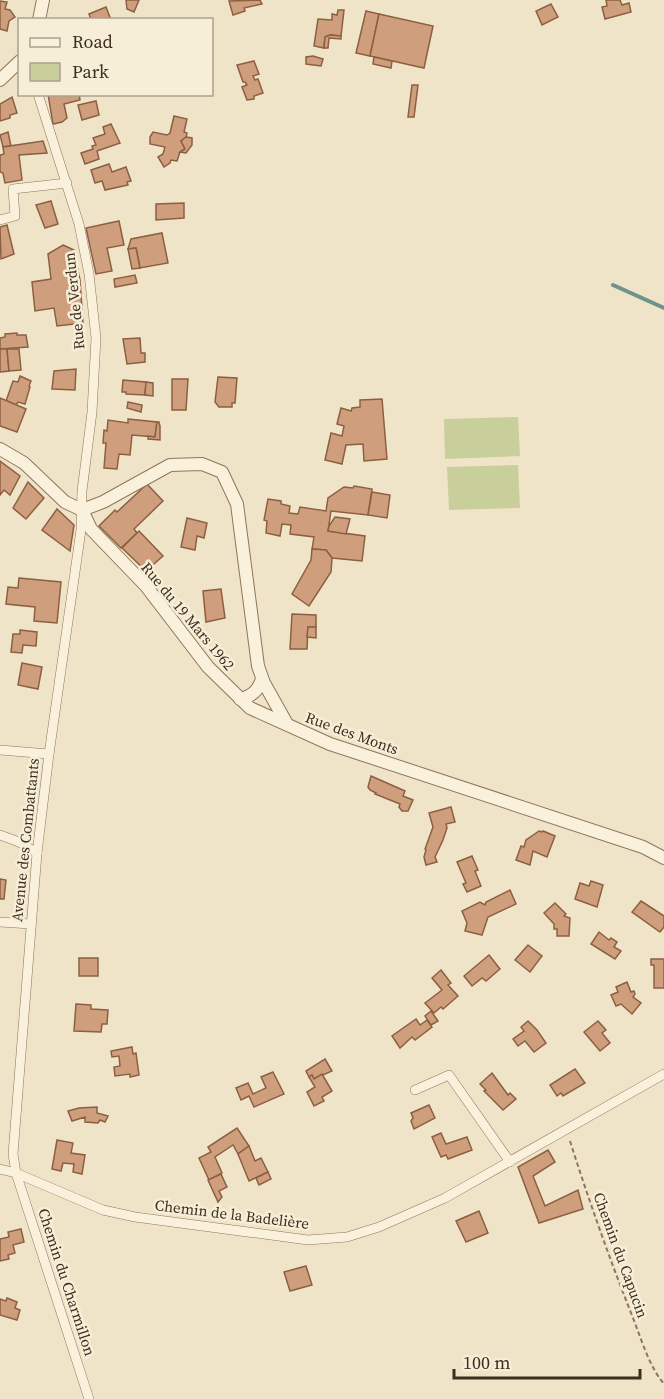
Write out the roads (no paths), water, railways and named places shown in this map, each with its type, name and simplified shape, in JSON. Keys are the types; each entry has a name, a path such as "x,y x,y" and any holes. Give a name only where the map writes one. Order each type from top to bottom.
{"street":[{"path":"39,18 43,0"},
{"path":"0,80 18,63"},
{"name":"Rue de Verdun","path":"39,96 79,224 89,274 96,338 92,412 82,491 82,510"},
{"path":"0,220 15,216 13,189 67,183"},
{"path":"0,448 24,463 65,502 82,510"},
{"name":"Rue des Monts","path":"82,510 103,502 170,465 202,464 222,472 237,504 262,679 287,724 330,744 643,847 664,858"},
{"name":"Rue du 19 Mars 1962","path":"82,510 91,529 146,586 208,667 250,708 287,724"},
{"name":"Avenue des Combattants","path":"16,1173 13,1154 37,853 82,510"},
{"path":"240,699 256,692 262,679"},
{"path":"0,750 49,754"},
{"path":"0,835 19,842 37,853"},
{"path":"0,922 31,924"},
{"name":"Chemin de la Badelière","path":"0,1169 16,1173 104,1210 135,1217 308,1240 347,1237 379,1227 445,1198 664,1074"},
{"path":"416,1090 449,1075 510,1162"},
{"name":"Chemin du Charmillon","path":"16,1173 89,1399"}],"waterway":[{"path":"613,285 664,308"}]}
